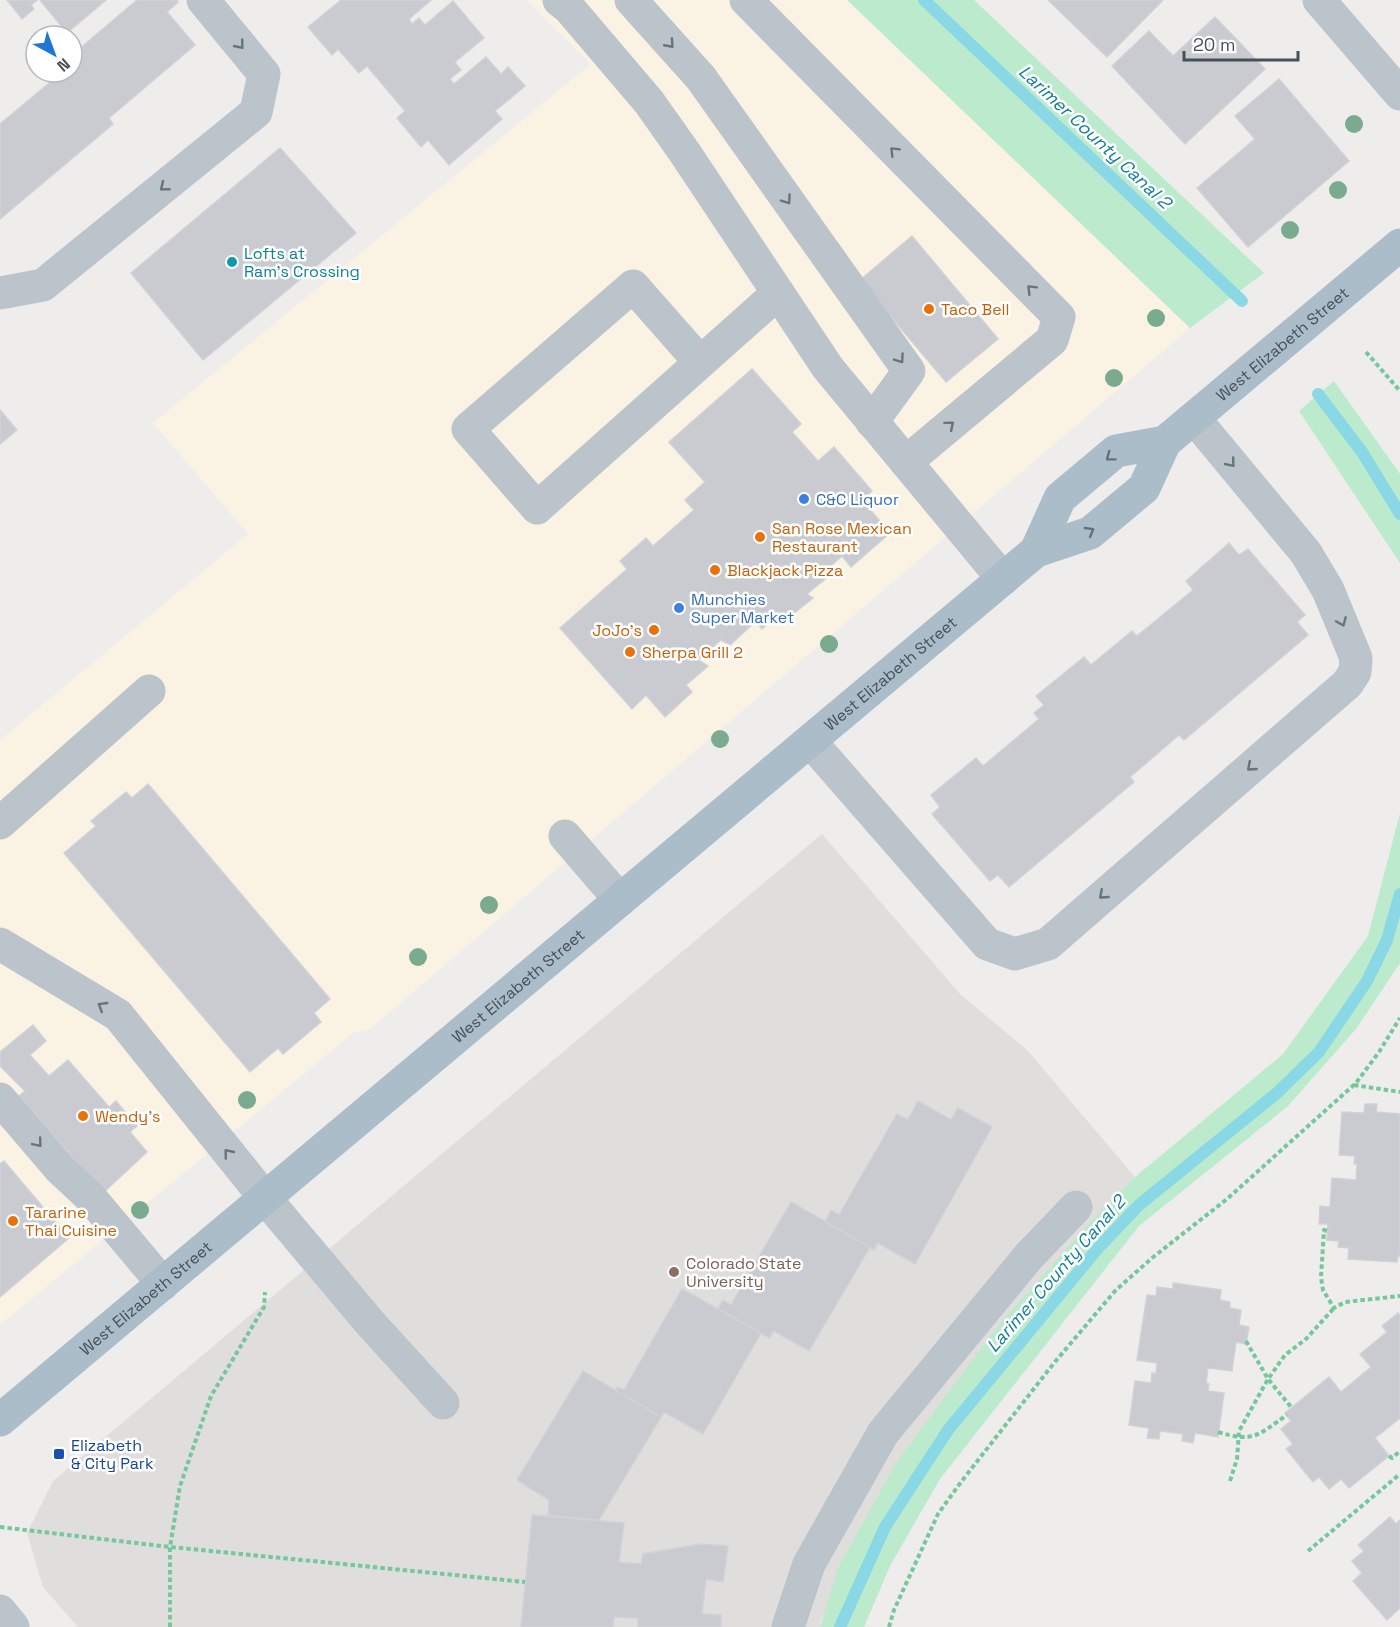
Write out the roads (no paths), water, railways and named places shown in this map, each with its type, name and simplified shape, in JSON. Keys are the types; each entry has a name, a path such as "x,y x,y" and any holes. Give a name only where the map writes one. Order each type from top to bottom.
{"main road":[{"name":"West Elizabeth Street","path":"0,1420 1036,551 1090,533 1136,495 1144,488 1165,442 1400,245"},
{"name":"West Elizabeth Street","path":"1036,551 1059,498 1116,451 1165,442"}],"street":[{"path":"0,293 43,285 256,112 264,74 203,0"},
{"path":"560,0 649,102 828,368 1003,579"},
{"path":"632,0 701,78 909,371 873,422"},
{"path":"746,0 1059,317 1052,340 906,462"},
{"path":"1319,0 1400,94"},
{"path":"700,362 633,286 468,429 537,507 778,293"},
{"path":"810,741 987,944 1016,954 1048,944 1347,684 1355,672 1356,658 1328,590 1306,553 1194,418"},
{"path":"0,823 149,691"},
{"path":"565,836 620,900"},
{"path":"0,944 118,1016 265,1198 371,1324 443,1403"},
{"path":"0,1099 60,1169 90,1197 163,1284"},
{"path":"788,1627 809,1564 883,1433 1029,1256 1077,1207"},
{"path":"0,1611 13,1627"}],"waterway":[{"name":"Larimer County Canal 2","path":"924,0 1242,301"},
{"name":"Larimer County Canal 2","path":"1318,394 1362,452 1400,514"},
{"name":"Larimer County Canal 2","path":"840,1627 885,1527 948,1430 1099,1247 1139,1205 1277,1093 1319,1052 1367,981 1387,940 1400,894"}],"place":[{"name":"Lofts at Ram's Crossing","path":"232,262"},
{"name":"Taco Bell","path":"929,309"},
{"name":"C&C Liquor","path":"804,499"},
{"name":"San Rose Mexican Restaurant","path":"760,537"},
{"name":"Blackjack Pizza","path":"715,570"},
{"name":"Munchies Super Market","path":"679,608"},
{"name":"JoJo's","path":"654,630"},
{"name":"Sherpa Grill 2","path":"630,652"},
{"name":"Wendy's","path":"83,1116"},
{"name":"Tararine Thai Cuisine","path":"13,1221"},
{"name":"Colorado State University","path":"674,1272"},
{"name":"Elizabeth & City Park","path":"59,1454"}]}
